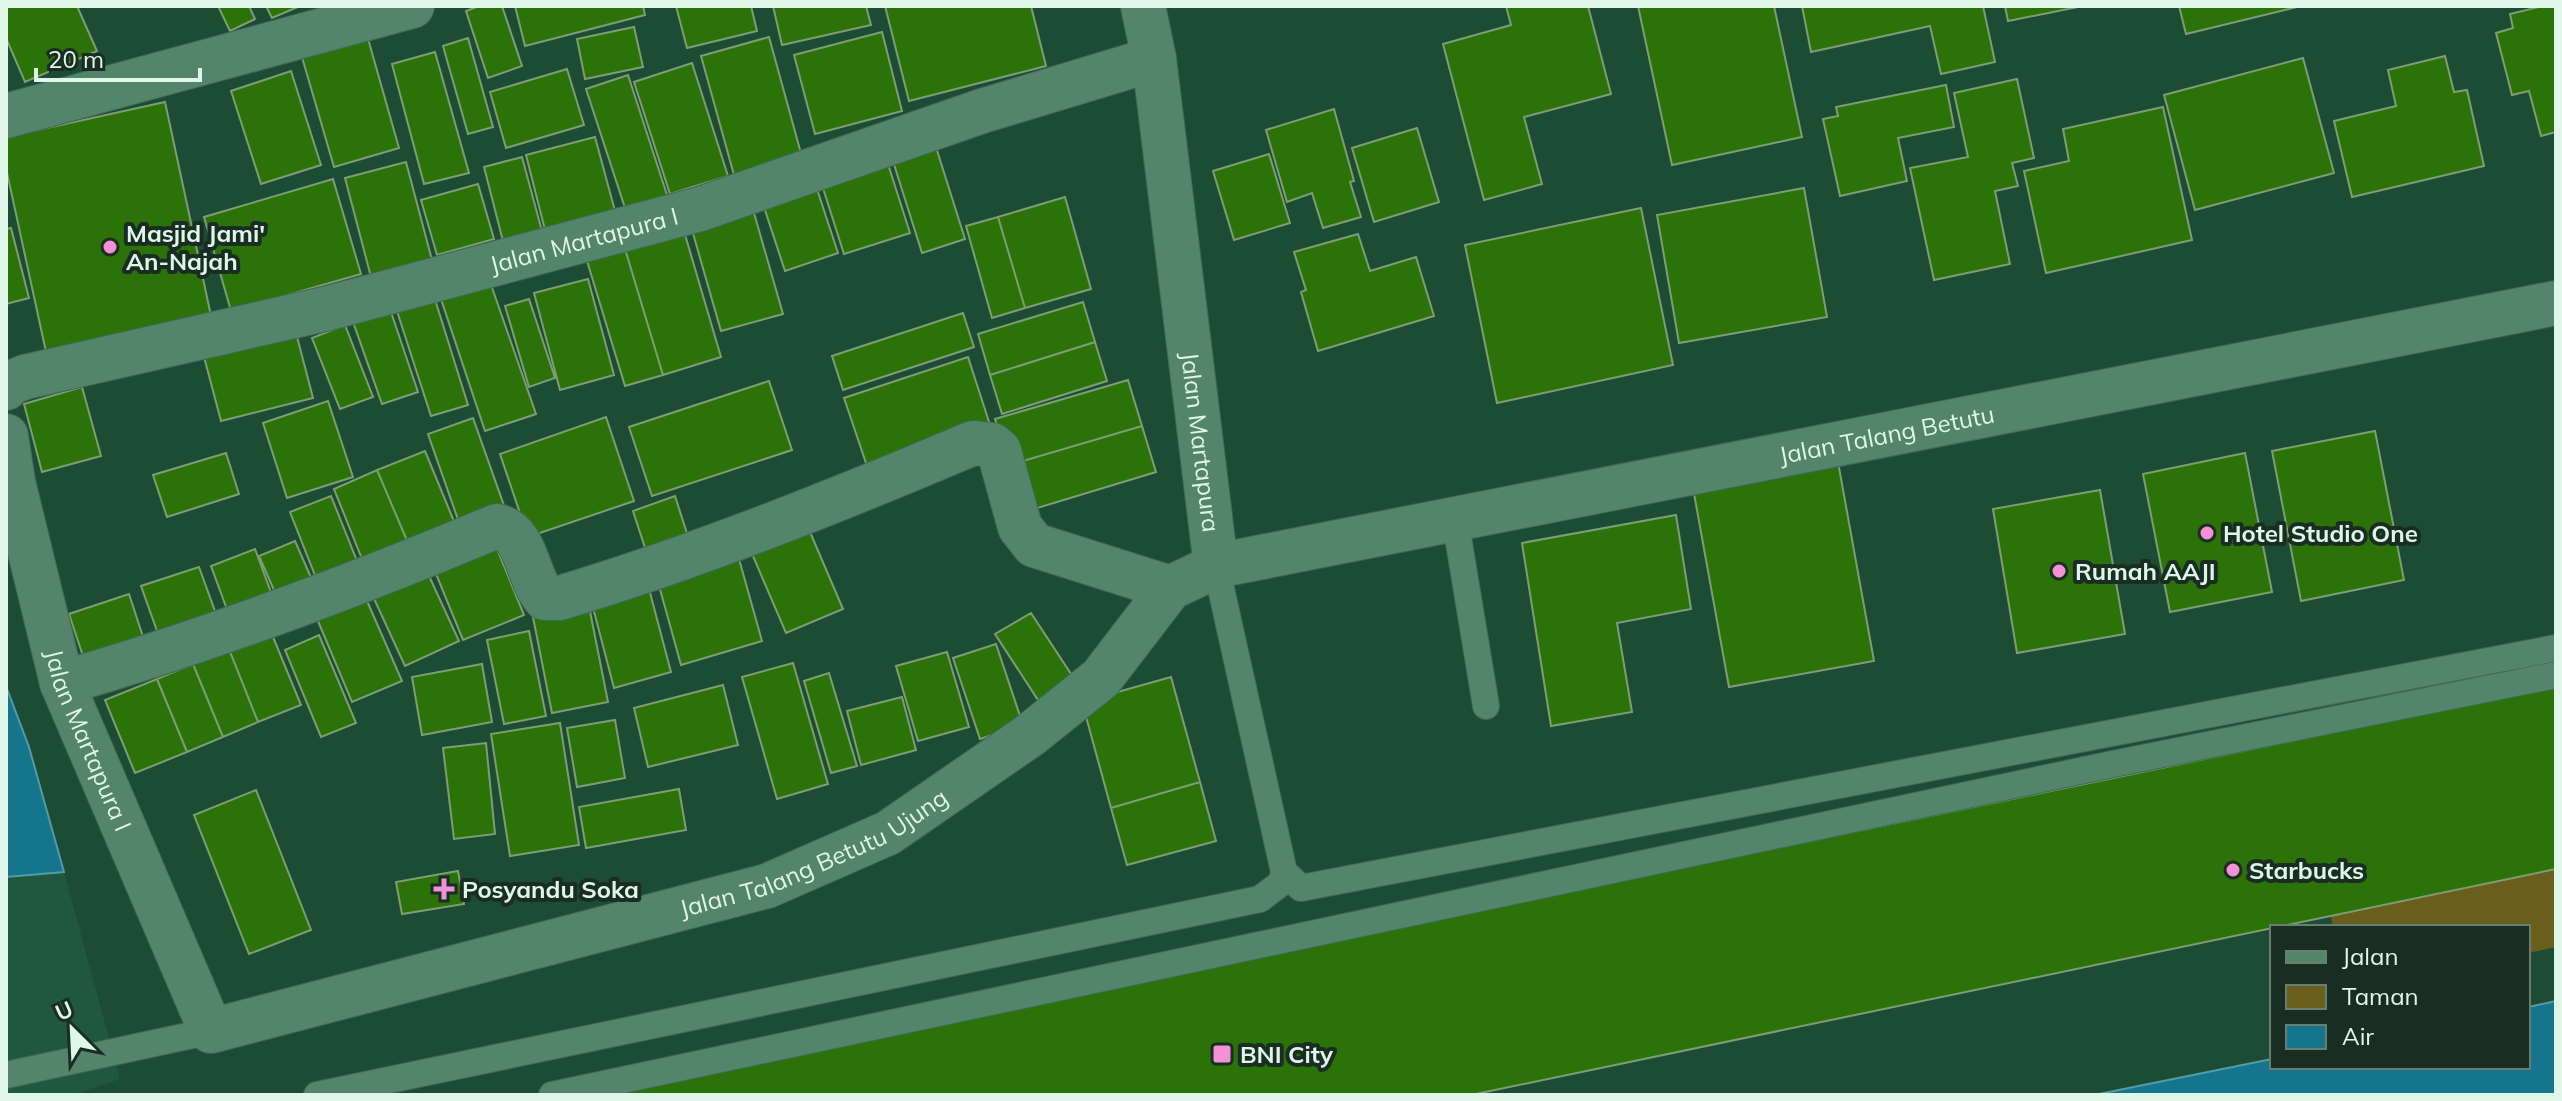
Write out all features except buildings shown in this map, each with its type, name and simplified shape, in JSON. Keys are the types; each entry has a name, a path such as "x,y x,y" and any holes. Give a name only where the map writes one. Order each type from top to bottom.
{"street":[{"path":"6,116 412,6"},
{"name":"Jalan Martapura","path":"1143,6 1154,59 1216,566"},
{"name":"Jalan Martapura I","path":"6,388 25,377 329,308 700,209 982,111 1154,59"},
{"name":"Jalan Talang Betutu","path":"1216,566 2556,303"},
{"name":"Jalan Martapura I","path":"6,436 13,482 62,683 211,1031"},
{"path":"62,683 170,652 288,610 497,526 507,528 518,539 537,588 545,598 560,598 676,563 973,443 992,445 999,451 1020,527 1034,545 1170,588"},
{"name":"Jalan Talang Betutu Ujung","path":"211,1031 767,886 888,833 1030,735 1101,678 1170,588 1216,566"}],"lane":[{"path":"1455,519 1486,706"},
{"name":"Jalan Martapura","path":"1216,566 1284,872"},
{"path":"317,1095 1260,899 1281,883 1284,872 1301,888 1314,888 2556,648"},
{"path":"552,1095 2077,772 2556,675"},
{"name":"Jalan Talang Betutu Ujung","path":"6,1075 211,1031"}],"shaded area":[{"path":"64,872 120,1079 72,1095 6,1095 6,877"}],"green space":[{"path":"2556,869 2556,947 2530,953 2530,925 2333,925 2331,916"}],"water":[{"path":"6,686 29,747 64,872 6,877"},
{"path":"2556,1001 2556,1095 2094,1095 2270,1059 2270,1069 2530,1069 2530,1007"}],"place":[{"name":"Masjid Jami' An-Najah","path":"110,247"},
{"name":"Hotel Studio One","path":"2207,533"},
{"name":"Rumah AAJI","path":"2059,571"},
{"name":"Starbucks","path":"2233,870"},
{"name":"Posyandu Soka","path":"444,889"},
{"name":"BNI City","path":"1222,1054"}]}
